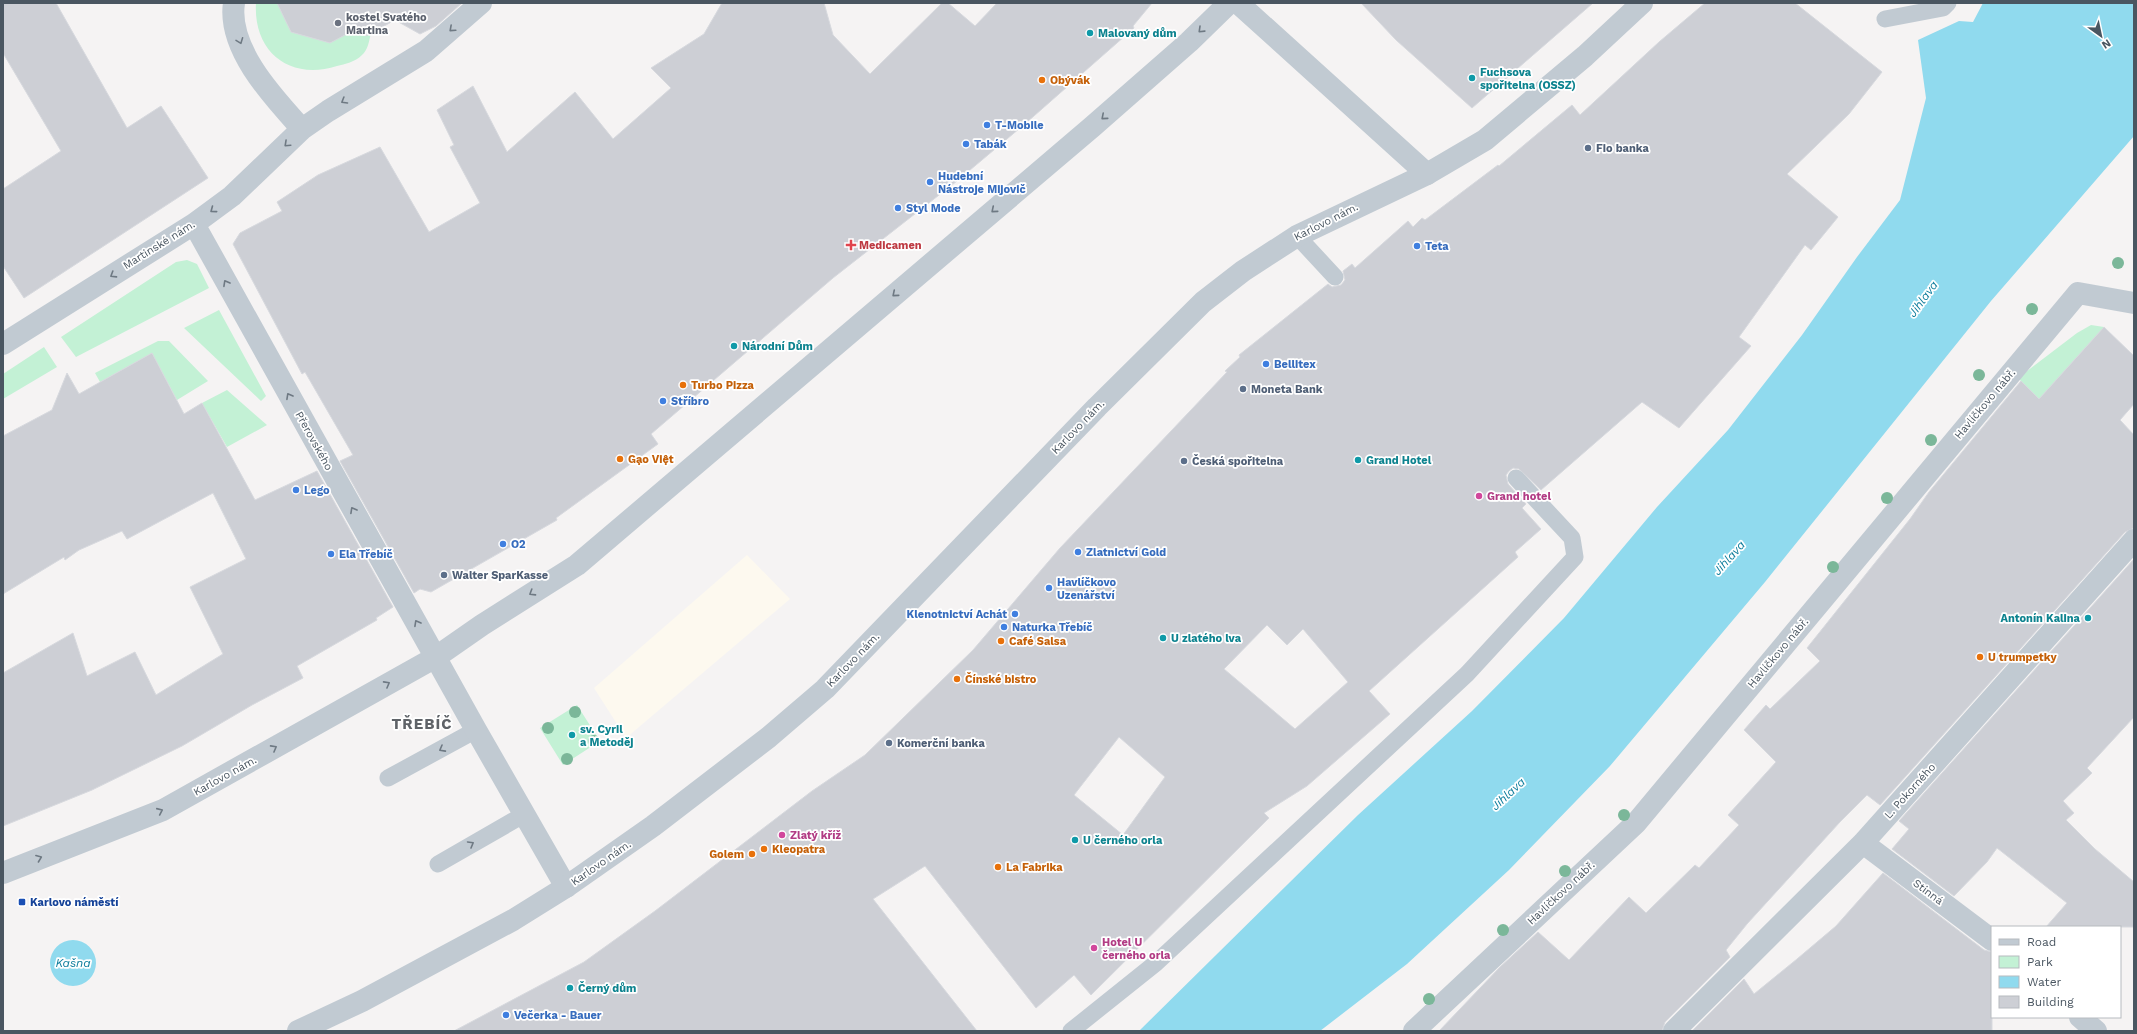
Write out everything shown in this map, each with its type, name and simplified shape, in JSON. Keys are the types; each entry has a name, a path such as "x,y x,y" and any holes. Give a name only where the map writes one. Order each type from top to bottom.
{"street":[{"path":"234,3 233,10 236,31 246,57 265,89 302,129"},
{"name":"Martinské nám.","path":"3,344 194,224 232,196 302,129 328,111 426,51 481,3"},
{"name":"Karlovo nám.","path":"3,873 163,810 436,657 482,625 577,565 1092,127 1189,42 1229,3"},
{"path":"1238,3 1427,174"},
{"name":"Karlovo nám.","path":"298,1031 362,1001 513,920 566,887 660,822 769,737 825,689 1097,407 1203,302 1243,271 1297,236 1427,174 1485,140 1585,56 1642,3"},
{"name":"Přerovského","path":"194,224 436,657"},
{"name":"Havlíčkovo nábř.","path":"1415,1030 1636,823 2078,293 2134,303"},
{"name":"L. Pokorného","path":"1674,1031 1864,843 2134,540"},
{"name":"Karlovo nám.","path":"436,657 566,887"},
{"name":"Stinná","path":"1864,843 1991,939"},
{"path":"2081,1018 2096,1031"}],"lane":[{"path":"1885,19 1943,8 1948,3"},
{"path":"1297,236 1335,277"},
{"path":"1071,1031 1156,963 1461,680 1575,557 1572,538 1516,478"},
{"path":"388,778 476,730"},
{"path":"438,864 525,814"}],"shaded area":[{"path":"747,555 790,599 626,738 594,688"}],"green space":[{"path":"256,3 277,3 291,32 330,43 359,27 364,36 371,33 367,48 364,53 350,62 320,70 290,66 278,58 268,48 261,36 257,20"},
{"path":"187,260 197,264 209,288 76,357 61,337 176,262"},
{"path":"219,310 266,396 261,401 184,328"},
{"path":"2091,325 2104,327 2039,399 2018,378 2077,333"},
{"path":"158,341 169,341 208,381 177,400 152,353 100,382 95,373"},
{"path":"44,347 57,367 3,399 3,374"},
{"path":"227,390 267,425 227,447 202,403"},
{"path":"577,705 600,741 563,765 540,728"}],"water":[{"name":"Jihlava","path":"1983,3 2134,3 2134,136 1991,301 1765,582 1610,766 1509,870 1407,964 1320,1031 1139,1031 1358,815 1472,711 1564,618 1657,507 1728,430 1802,335 1857,257 1900,200 1926,98 1918,40 1959,21 1973,22"},
{"name":"Kašna","path":"68,940 78,940 86,944 92,950 96,958 96,968 92,976 86,982 78,986 68,986 60,982 54,976 50,968 50,958 54,950 60,944"}],"building":[{"path":"3,3 56,3 127,128 161,106 208,178 24,298 3,266 3,189 61,151 3,53"},
{"name":"kostel Svatého Martina","path":"277,3 462,3 436,26 420,34 395,20 366,36 360,27 330,43 291,32"},
{"path":"722,3 824,3 833,35 870,74 942,3 948,3 975,26 997,3 1152,3 1133,26 1134,28 1026,123 957,181 833,278 651,434 658,444 556,518 557,520 431,592 420,589 414,593 340,461 353,455 305,372 302,374 233,244 240,233 282,211 277,202 318,175 380,147 429,232 480,203 450,147 454,145 437,110 473,86 507,152 575,92 613,139 671,88 651,68 704,34"},
{"name":"Fuchsova spořitelna (OSSZ)","path":"1361,3 1593,3 1472,108 1396,40"},
{"path":"1705,3 1795,3 1882,72 1849,114 1787,174 1838,217 1811,250 1805,245 1739,337 1751,346 1679,428 1642,402 1541,490 1519,469 1513,468 1509,471 1506,475 1508,484 1526,504 1522,508 1541,529 1515,552 1518,557 1369,691 1390,714 1307,786 1264,813 1269,818 1091,995 1074,975 1036,1008 925,866 873,899 977,1031 454,1031 584,962 655,911 812,791 865,755 973,650 1060,548 1227,372 1225,371 1240,357 1239,355 1328,284 1332,287 1341,285 1345,280 1343,271 1352,264 1355,268 1408,221 1413,227 1422,218 1425,220 1498,165 1499,166 1572,105 1580,115 1659,42","holes":["1267,625 1287,645 1303,629 1348,682 1295,729 1224,669","1119,737 1165,777 1123,835 1074,795"]},
{"path":"2104,327 2134,356 2134,404 2120,420 2134,435 2134,528 2125,532 1880,805 1867,795 1840,822 1747,924 1726,950 1730,957 1665,1022 1662,1031 1439,1031 1500,967 1538,932 1569,960 1629,897 1646,913 1695,865 1699,868 1739,825 1728,815 1776,762 1744,730 1766,705 1770,709 1820,661 1807,648 1910,519 1929,492 2021,381 2039,399"},
{"path":"152,353 184,414 202,403 255,500 317,471 393,607 376,618 377,620 297,666 303,678 252,705 182,746 92,790 3,826 3,673 73,633 87,676 135,652 156,695 223,654 190,587 246,559 213,493 127,539 122,531 79,550 65,560 64,557 3,594 3,436 52,410 67,373 79,394"},
{"path":"2134,559 2134,717 2087,768 2092,773 2063,801 2074,813 2066,820 2095,849 2134,882 2134,927 2047,926 2067,903 1997,848 1987,862 1954,896 1892,849 1909,829 1899,821"},
{"path":"1883,873 1984,950 1991,952 1992,1031 1692,1031 1744,979 1754,994 1836,926"}],"place":[{"name":"kostel Svatého Martina","path":"338,23"},
{"name":"Malovaný dům","path":"1090,33"},
{"name":"Fuchsova spořitelna (OSSZ)","path":"1472,78"},
{"name":"Obývák","path":"1042,80"},
{"name":"T-Mobile","path":"987,125"},
{"name":"Tabák","path":"966,144"},
{"name":"Fio banka","path":"1588,148"},
{"name":"Hudební Nástroje Mijovič","path":"930,182"},
{"name":"Styl Mode","path":"898,208"},
{"name":"Medicamen","path":"851,245"},
{"name":"Teta","path":"1417,246"},
{"name":"Národní Dům","path":"734,346"},
{"name":"Bellitex","path":"1266,364"},
{"name":"Turbo Pizza","path":"683,385"},
{"name":"Moneta Bank","path":"1243,389"},
{"name":"Stříbro","path":"663,401"},
{"name":"Gạo Việt","path":"620,459"},
{"name":"Grand Hotel","path":"1358,460"},
{"name":"Česká spořitelna","path":"1184,461"},
{"name":"Lego","path":"296,490"},
{"name":"Grand hotel","path":"1479,496"},
{"name":"O2","path":"503,544"},
{"name":"Zlatnictví Gold","path":"1078,552"},
{"name":"Ela Třebíč","path":"331,554"},
{"name":"Walter SparKasse","path":"444,575"},
{"name":"Havlíčkovo Uzenářství","path":"1049,588"},
{"name":"Klenotnictví Achát","path":"1015,614"},
{"name":"Antonín Kalina","path":"2088,618"},
{"name":"Naturka Třebíč","path":"1004,627"},
{"name":"U zlatého lva","path":"1163,638"},
{"name":"Café Salsa","path":"1001,641"},
{"name":"U trumpetky","path":"1980,657"},
{"name":"Čínské bistro","path":"957,679"},
{"name":"sv. Cyril a Metoděj","path":"572,735"},
{"name":"Komerční banka","path":"889,743"},
{"name":"Zlatý kříž","path":"782,835"},
{"name":"U černého orla","path":"1075,840"},
{"name":"Kleopatra","path":"764,849"},
{"name":"Golem","path":"752,854"},
{"name":"La Fabrika","path":"998,867"},
{"name":"Karlovo náměstí","path":"22,902"},
{"name":"Hotel U černého orla","path":"1094,948"},
{"name":"Černý dům","path":"570,988"},
{"name":"Večerka - Bauer","path":"506,1015"}],"district":[{"name":"TŘEBÍČ","path":"422,724"}]}
